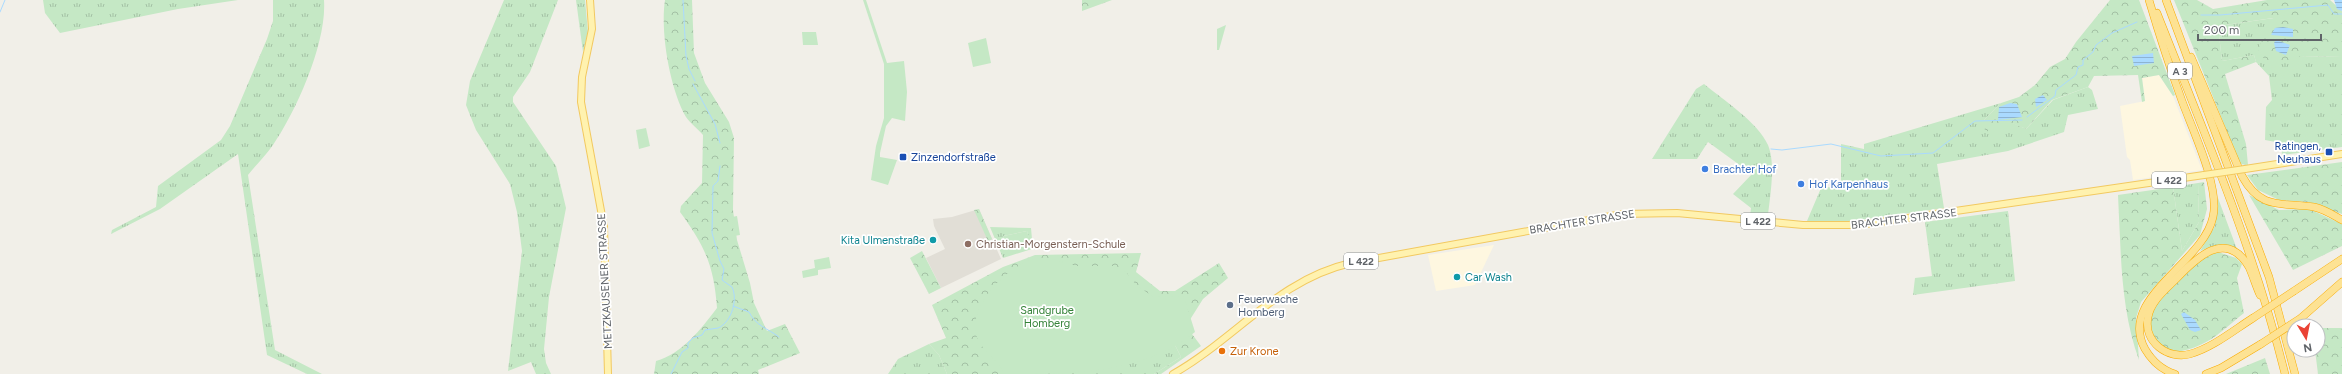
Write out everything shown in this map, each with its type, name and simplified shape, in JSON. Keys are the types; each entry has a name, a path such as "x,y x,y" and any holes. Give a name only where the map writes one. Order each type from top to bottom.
{"highway":[{"name":"A 3","path":"2151,0 2239,221 2259,280 2285,374"},
{"path":"2151,0 2165,53 2211,184 2214,201 2213,219 2204,239 2152,296 2140,319 2141,337 2148,354 2159,366 2175,374"},
{"name":"A 3","path":"2166,0 2269,277 2295,374"},
{"path":"2184,49 2194,63 2242,176 2254,192 2274,204 2317,208 2342,220"},
{"path":"2276,339 2248,267 2237,255 2221,248 2209,250 2199,256 2162,293 2151,308 2148,327 2151,337 2160,348 2169,353 2184,355 2201,350 2253,318 2294,291 2342,259"},
{"path":"2301,318 2342,282"},
{"path":"2301,318 2313,312 2342,287"},
{"path":"2206,374 2221,368 2286,328"}],"main road":[{"name":"METZKAUSENER STRASSE","path":"590,0 593,20 582,77 581,102 604,227 608,374"},
{"name":"BRACHTER STRASSE","path":"1173,374 1202,354 1286,290 1325,270 1351,263 1571,222 1622,214 1660,213 1803,225 1859,225 2342,154"}],"shaded area":[{"path":"2159,75 2173,96 2202,170 2133,180 2130,160 2127,157 2120,106 2145,101 2142,78"},
{"name":"Christian-Morgenstern-Schule","path":"979,209 1001,259 941,288 926,258 945,249 934,226 933,219 952,217"},
{"path":"1494,245 1475,285 1436,291 1428,255"}],"green space":[{"path":"43,0 238,0 178,9 60,33 45,13"},
{"path":"273,0 324,0 324,17 321,35 309,75 292,113 273,145 248,175 275,350 322,374 307,374 267,355 238,154 160,209 111,234 112,230 156,207 158,186 221,140 230,126 267,39 273,21"},
{"path":"504,0 558,0 530,72 513,97 513,102 556,166 566,208 549,297 544,349 546,363 551,374 536,374 531,362 508,371 522,251 517,212 510,184 476,130 466,105 470,81"},
{"path":"576,0 585,0 588,33 583,52"},
{"path":"665,0 692,0 694,53 705,83 729,122 734,138 733,210 737,240 750,283 754,303 767,331 785,324 800,353 758,370 759,374 654,374 656,361 665,358 683,347 698,332 717,308 716,293 711,268 707,257 696,235 680,212 681,206 702,183 703,135 686,117 675,91 665,44"},
{"path":"863,0 866,0 887,63 904,61 907,92 905,121 892,118 886,126 880,153 880,157 897,160 888,185 871,180 876,146 884,118 884,64"},
{"path":"1082,0 1112,0 1082,11"},
{"path":"2110,0 2139,0 2175,95 2173,96 2159,75 2142,78 2145,101 2142,102 2138,75 2094,76 2088,87 2052,100 2026,129 2012,123 1985,132 1984,120 2001,103 2019,97 2035,85 2050,67 2065,59 2076,42"},
{"path":"2174,0 2197,0 2213,9 2267,0 2330,0 2342,11 2342,57 2300,56 2290,64 2267,60 2258,54 2264,27 2275,23 2273,18 2218,26 2222,61 2254,55 2256,62 2225,74 2246,144 2248,165 2240,164"},
{"path":"2274,18 2300,56 2342,57 2342,147 2282,155 2281,143 2265,140 2266,107 2272,100 2269,76 2256,62 2254,55 2222,61 2218,26"},
{"path":"1226,25 1219,50 1217,50 1217,29"},
{"path":"802,32 816,32 818,45 803,45"},
{"path":"986,38 991,63 973,67 968,43"},
{"path":"1704,84 1748,120 1763,136 1768,145 1772,161 1772,171 1768,216 1750,216 1751,208 1733,194 1752,174 1708,142 1697,159 1652,159 1696,89"},
{"path":"2088,87 2092,90 2098,109 2068,115 2064,132 2008,151 1937,164 1944,208 1852,221 1807,221 1821,188 1841,186 1841,144 1864,149 1864,144 2001,103 1984,120 2013,123 2026,129 2053,100"},
{"path":"646,128 650,146 639,149 636,130"},
{"path":"2342,162 2342,214 2308,202 2279,200 2258,190 2247,175"},
{"path":"2204,182 2207,209 2200,235 2141,302 2136,318 2139,360 2128,320 2122,279 2118,195 2173,187 2182,251 2199,222 2198,183"},
{"path":"2198,183 2199,222 2182,251 2173,187"},
{"path":"2249,195 2279,210 2309,209 2342,224 2342,246 2293,270"},
{"path":"2218,198 2238,252 2224,246 2210,247 2200,251 2215,226"},
{"path":"979,209 992,239 988,241 974,210"},
{"path":"2008,211 2015,281 1913,295 1915,278 1932,276 1925,222"},
{"path":"737,216 740,235 734,236 732,217"},
{"path":"990,227 1031,228 1032,239 1029,240 1027,231 1003,236 1006,246 1030,241 1032,242 1032,249 1003,258"},
{"path":"1027,231 1030,241 1006,246 1003,236"},
{"path":"922,251 941,288 929,294 910,258"},
{"path":"2215,251 2236,258 2242,264 2237,278 2244,313 2206,342 2185,350 2170,351 2159,344 2152,332 2152,313 2161,299 2175,283 2190,269"},
{"name":"Sandgrube Homberg","path":"1141,253 1136,272 1160,291 1175,291 1219,263 1228,278 1203,299 1186,326 1201,346 1161,374 1154,374 1181,357 1173,341 1025,374 947,374 939,355 929,344 946,338 932,305 1003,267 1035,255"},
{"path":"829,257 831,268 818,270 818,275 803,278 802,271 815,268 814,260"},
{"name":"Sandgrube Homberg","path":"1037,258 1048,258 1077,266 1113,266 1126,272 1136,285 1152,296 1184,297 1195,332 1175,346 1154,356 1130,364 1080,372 1005,374 981,345 978,339 976,334 976,322 979,310 985,298 1004,277 1015,268"},
{"path":"2326,328 2342,328 2342,374 2318,374 2316,358 2326,358"},
{"path":"1173,341 1181,357 1154,374 1025,374"},
{"path":"929,344 939,355 947,374 888,374 898,359"},
{"path":"2265,358 2270,374 2226,374"}],"water":[{"path":"2334,0 2342,0 2342,11 2337,9"},
{"path":"2283,27 2293,29 2293,37 2271,35 2275,28"},
{"path":"2276,40 2290,45 2286,55 2276,51 2274,43"},
{"path":"2153,53 2154,63 2134,66 2132,56"},
{"path":"2043,95 2047,100 2036,107 2035,99"},
{"path":"2010,103 2017,104 2022,117 1998,120 1999,107"},
{"path":"2184,312 2195,320 2201,330 2195,332 2190,330 2181,314"}],"waterway":[{"path":"0,12 5,0"},
{"path":"683,0 686,56 689,69 695,81"},
{"path":"2201,15 2220,15 2328,5 2334,14 2342,14"},
{"path":"2027,117 2055,96 2056,90 2076,75 2078,67 2083,65 2083,60 2093,52 2096,45 2112,33 2137,22"},
{"path":"693,84 715,124 720,143"},
{"path":"1771,149 1782,150 1831,144 1881,156 1933,153 1975,121 2022,120"},
{"path":"671,374 682,352 688,348 688,343 693,338 702,335 705,330 718,328 723,325 730,316 734,304 734,292 732,287 722,280 724,269 720,261 712,233 713,186 718,181 720,166"},
{"path":"733,306 749,312 758,324 779,337"}],"place":[{"name":"Ratingen, Neuhaus","path":"2329,152"},
{"name":"Zinzendorfstraße","path":"903,157"},
{"name":"Brachter Hof","path":"1705,169"},
{"name":"Hof Karpenhaus","path":"1801,184"},
{"name":"Kita Ulmenstraße","path":"933,240"},
{"name":"Christian-Morgenstern-Schule","path":"968,244"},
{"name":"Car Wash","path":"1457,277"},
{"name":"Feuerwache Homberg","path":"1230,305"},
{"name":"Zur Krone","path":"1222,351"}]}
